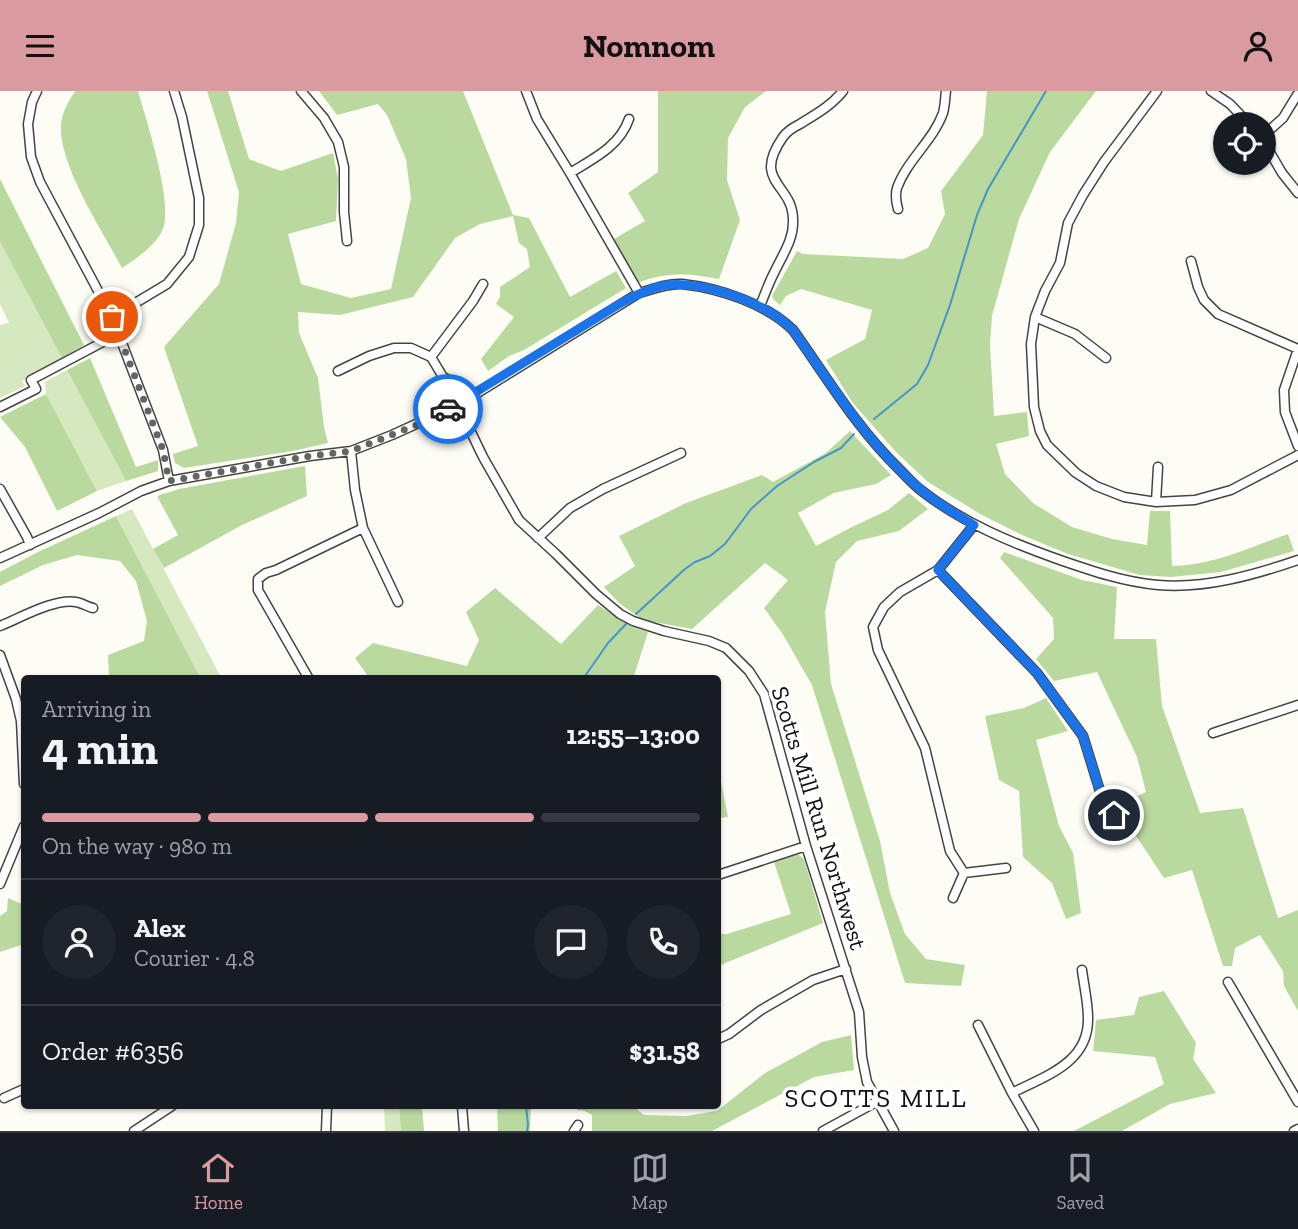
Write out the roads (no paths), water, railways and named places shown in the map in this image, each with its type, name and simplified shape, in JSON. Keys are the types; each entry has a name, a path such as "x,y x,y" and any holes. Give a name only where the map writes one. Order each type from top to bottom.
{"street":[{"path":"37,91 28,124 31,157 40,182 112,317 163,450 169,481"},
{"path":"112,317 167,284 188,257 199,225 199,198 174,91"},
{"path":"301,91 324,118 338,142 344,167 346,241"},
{"path":"526,91 537,119 639,293"},
{"path":"760,306 791,239 793,221 792,207 771,174 776,148 785,133 834,102 843,91"},
{"path":"898,209 895,198 897,188 943,113 946,91"},
{"path":"1157,91 1083,195 1068,223 1060,263 1035,317 1031,344 1034,408 1040,431 1047,445 1076,473 1096,487 1124,497 1156,502 1195,500 1231,490 1298,455"},
{"path":"1211,91 1238,112"},
{"path":"1276,124 1297,95"},
{"path":"570,173 598,157 618,139 629,119"},
{"path":"1276,163 1298,193"},
{"path":"1191,261 1204,300 1218,314 1298,349 1284,390 1285,412 1298,446"},
{"path":"431,357 483,284"},
{"path":"0,558 141,491 169,481 351,451 410,428 458,405 639,293 659,286 681,284 723,293 760,306 782,319 793,330 848,411 891,461 922,491 974,525 1025,547 1096,572 1118,579 1159,585 1203,584 1298,560"},
{"path":"1035,317 1075,334 1105,358"},
{"path":"0,407 36,389 31,380 118,334"},
{"path":"338,371 394,348 411,348 431,357 443,377 450,395 447,410"},
{"path":"443,377 449,380 455,391 470,396"},
{"name":"Scotts Mill Run Northwest","path":"458,405 483,457 519,520 596,594 633,621 726,648 749,671 764,694 806,846 859,1012 862,1057 867,1082 894,1131"},
{"path":"351,451 362,528 398,602"},
{"path":"538,538 570,508 603,489 681,453"},
{"path":"1156,502 1158,467"},
{"path":"0,489 30,545"},
{"path":"964,873 950,851 925,748 878,650 873,627 884,607 900,592 938,570 974,525"},
{"path":"307,675 258,590 258,579 362,528"},
{"path":"938,570 1037,673 1083,736 1103,801 1114,815"},
{"path":"0,626 49,606 64,603 76,602 93,608"},
{"path":"0,655 21,714"},
{"path":"1213,733 1298,705"},
{"path":"0,884 21,833"},
{"path":"721,874 806,846"},
{"path":"964,873 1006,868"},
{"path":"953,898 964,873"},
{"path":"721,1038 761,1010 813,980 846,969"},
{"path":"1012,1093 1064,1066 1078,1053 1088,1026 1082,969"},
{"path":"1228,982 1298,1102"},
{"path":"978,1025 1034,1131"},
{"path":"1,1100 21,1090"},
{"path":"823,1131 877,1101"},
{"path":"134,1131 167,1109"},
{"path":"326,1131 327,1109"},
{"path":"462,1109 464,1131"}],"waterway":[{"path":"874,419 917,384 928,365 988,189 1046,91"},
{"path":"636,614 685,569 710,556 725,544 751,509 777,486 841,448 854,434"},
{"path":"586,675 608,643 626,624"},
{"path":"526,1109 527,1131"}],"district":[{"name":"SCOTTS MILL","path":"876,1098"}]}
